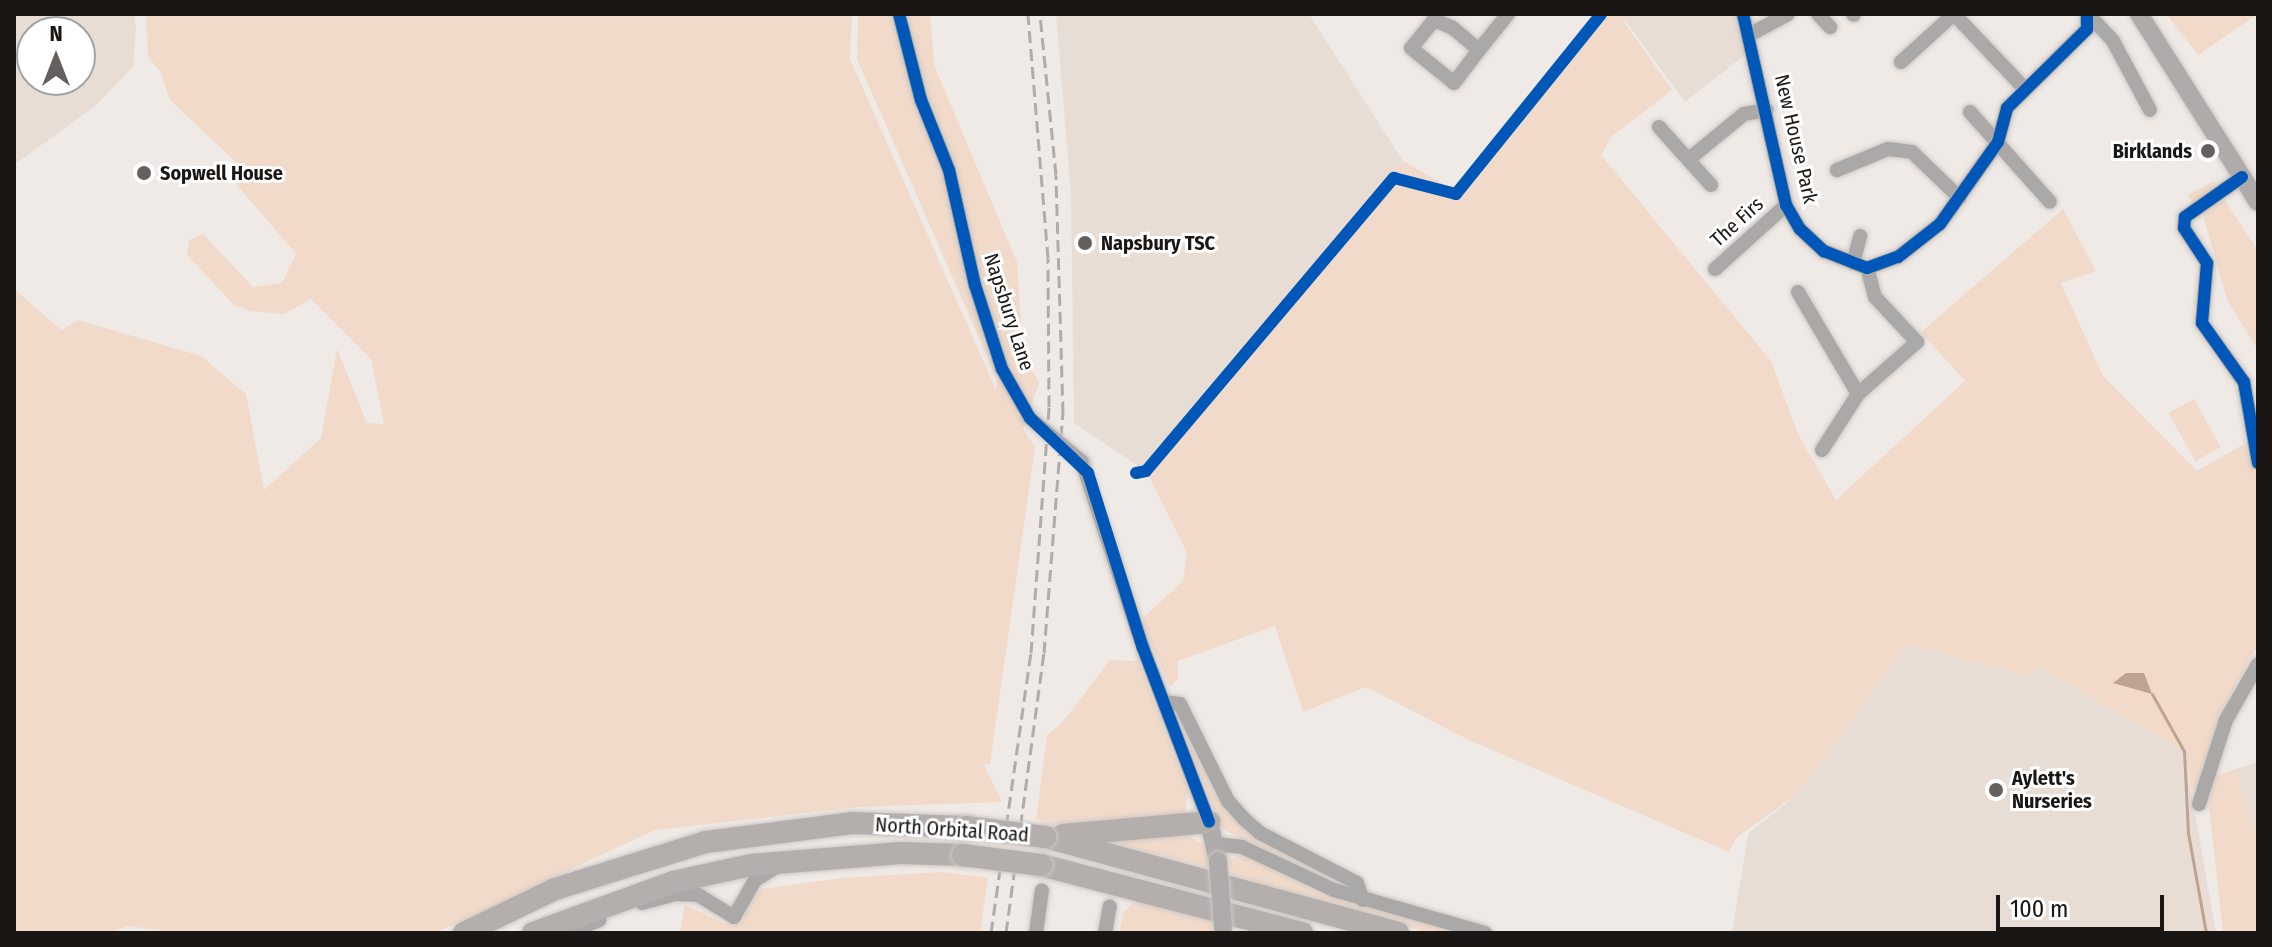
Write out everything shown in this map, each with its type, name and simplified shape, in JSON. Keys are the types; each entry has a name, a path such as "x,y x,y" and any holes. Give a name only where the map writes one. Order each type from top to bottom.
{"highway":[{"path":"1045,837 1209,822"},
{"name":"North Orbital Road","path":"464,933 555,889 706,842 852,823 966,827 1045,837 1398,933"},
{"name":"North Orbital Road","path":"533,933 673,882 785,862 901,853 963,855 1041,865 1302,933"}],"main road":[{"path":"2139,14 2258,202"},
{"path":"1209,822 1216,852 1224,931"}],"street":[{"name":"Napsbury Lane","path":"899,14 921,100 949,170 975,285 1002,369 1030,418 1082,462 1164,702 1209,822"},
{"path":"1479,50 1453,28 1434,20 1411,48 1454,83 1508,14"},
{"name":"New House Park","path":"1743,14 1751,34 1786,205 1800,229 1824,251 1860,266"},
{"path":"1751,34 1788,14"},
{"path":"1818,14 1830,27"},
{"path":"1901,62 1954,14 2023,87"},
{"path":"1860,266 1898,257 1940,224 1998,142 2007,108 2023,87 2087,29 2087,14"},
{"path":"2087,14 2113,41 2150,110"},
{"path":"1689,159 1744,114 1767,110"},
{"path":"1970,112 2050,202"},
{"path":"1659,127 1711,185"},
{"name":"New House Park","path":"1837,170 1888,149 1912,152 1960,198"},
{"path":"2242,177 2185,217 2184,228 2207,263 2202,323 2221,344 2244,382 2258,463"},
{"name":"The Firs","path":"1715,269 1786,205"},
{"path":"1822,450 1858,394 1917,342 1875,297 1860,266 1860,236"},
{"path":"1798,292 1858,394"},
{"path":"2199,804 2226,720 2258,664"},
{"name":"Napsbury Lane","path":"1164,702 1180,704 1222,789 1244,819 1260,833 1357,883 1363,900"},
{"path":"1216,852 1242,847 1363,900 1485,933"},
{"path":"567,933 675,894 698,895 734,917 755,880 785,862"},
{"path":"1036,933 1042,890"},
{"path":"1105,933 1110,906"}],"shaded area":[{"path":"14,14 134,14 133,67 95,106 14,165"},
{"path":"146,14 852,14 850,59 996,390 997,379 857,59 858,14 930,14 934,65 1017,262 1023,352 1039,383 1023,429 1035,447 990,764 984,765 1002,802 858,807 655,830 435,933 185,933 127,926 110,933 14,933 14,289 61,330 78,320 201,356 246,394 264,490 321,438 337,349 367,423 384,424 371,359 311,299 284,314 251,311 234,305 187,255 189,240 203,234 253,287 282,283 296,254 232,179 240,166 170,100 160,71 148,57"},
{"path":"1056,14 1309,14 1403,161 1146,471 1074,423 1071,196"},
{"path":"1600,14 1628,14 1624,22 1672,90 1612,136 1601,155 1771,361 1798,434 1836,500 1965,381 1921,332 2063,209 2096,271 2061,283 2103,376 2197,471 2258,436 2249,451 2258,483 2258,645 2235,686 2200,788 2191,789 2184,751 2039,668 2028,676 1907,645 1800,792 1737,837 1729,852 1469,740 1366,687 1303,712 1275,626 1178,661 1178,679 1170,686 1141,620 1183,581 1187,553 1146,471 1403,161 1454,190"},
{"path":"1629,14 1738,14 1751,50 1685,102 1625,20"},
{"path":"2166,14 2258,14 2198,55"},
{"path":"2213,182 2258,251 2258,350 2227,300 2203,215 2187,195"},
{"path":"2194,399 2221,447 2195,461 2169,413"},
{"name":"Aylett's Nurseries","path":"1907,645 2028,676 2039,668 2184,751 2216,933 1732,933 1748,834 1800,792"},
{"path":"1110,660 1138,661 1188,791 1185,812 1176,819 1107,825 1054,825 1036,819 1047,735 1061,724"},
{"path":"2126,673 2144,673 2152,694 2113,683"},
{"path":"1191,736 1226,805 1329,875 1327,883 1221,828 1186,739"},
{"path":"2258,762 2258,842 2236,769"},
{"path":"2236,769 2258,842 2258,933 2223,933 2209,807 2214,776"},
{"path":"1184,834 1206,846 1211,868 1103,840"},
{"path":"1241,855 1320,893 1465,933 1428,933 1231,874 1230,860"},
{"path":"941,872 988,878 980,933 680,933 685,905 724,923 742,921 755,890 841,878"},
{"path":"1142,896 1211,915 1214,933 1119,933 1124,911"}],"waterway":[{"path":"2152,694 2184,751 2188,833 2206,933"}],"railway":[{"path":"991,933 1031,653 1049,407 1048,258 1028,14"},
{"path":"1006,933 1044,653 1063,413 1056,175 1040,14"}],"cycle path":[{"path":"899,14 921,100 949,170 975,285 1002,369 1030,418 1088,473 1143,648 1209,822"},
{"path":"1136,473 1146,471 1394,178 1456,194 1601,14"},
{"path":"1743,14 1786,205 1800,229 1824,251 1867,268 1898,257 1940,224 1998,142 2007,108 2087,29 2087,14"},
{"path":"2242,177 2185,217 2184,228 2207,263 2202,323 2244,382 2258,463"}],"place":[{"name":"Birklands","path":"2208,151"},
{"name":"Sopwell House","path":"144,173"},
{"name":"Napsbury TSC","path":"1085,243"},
{"name":"Aylett's Nurseries","path":"1996,790"}]}
